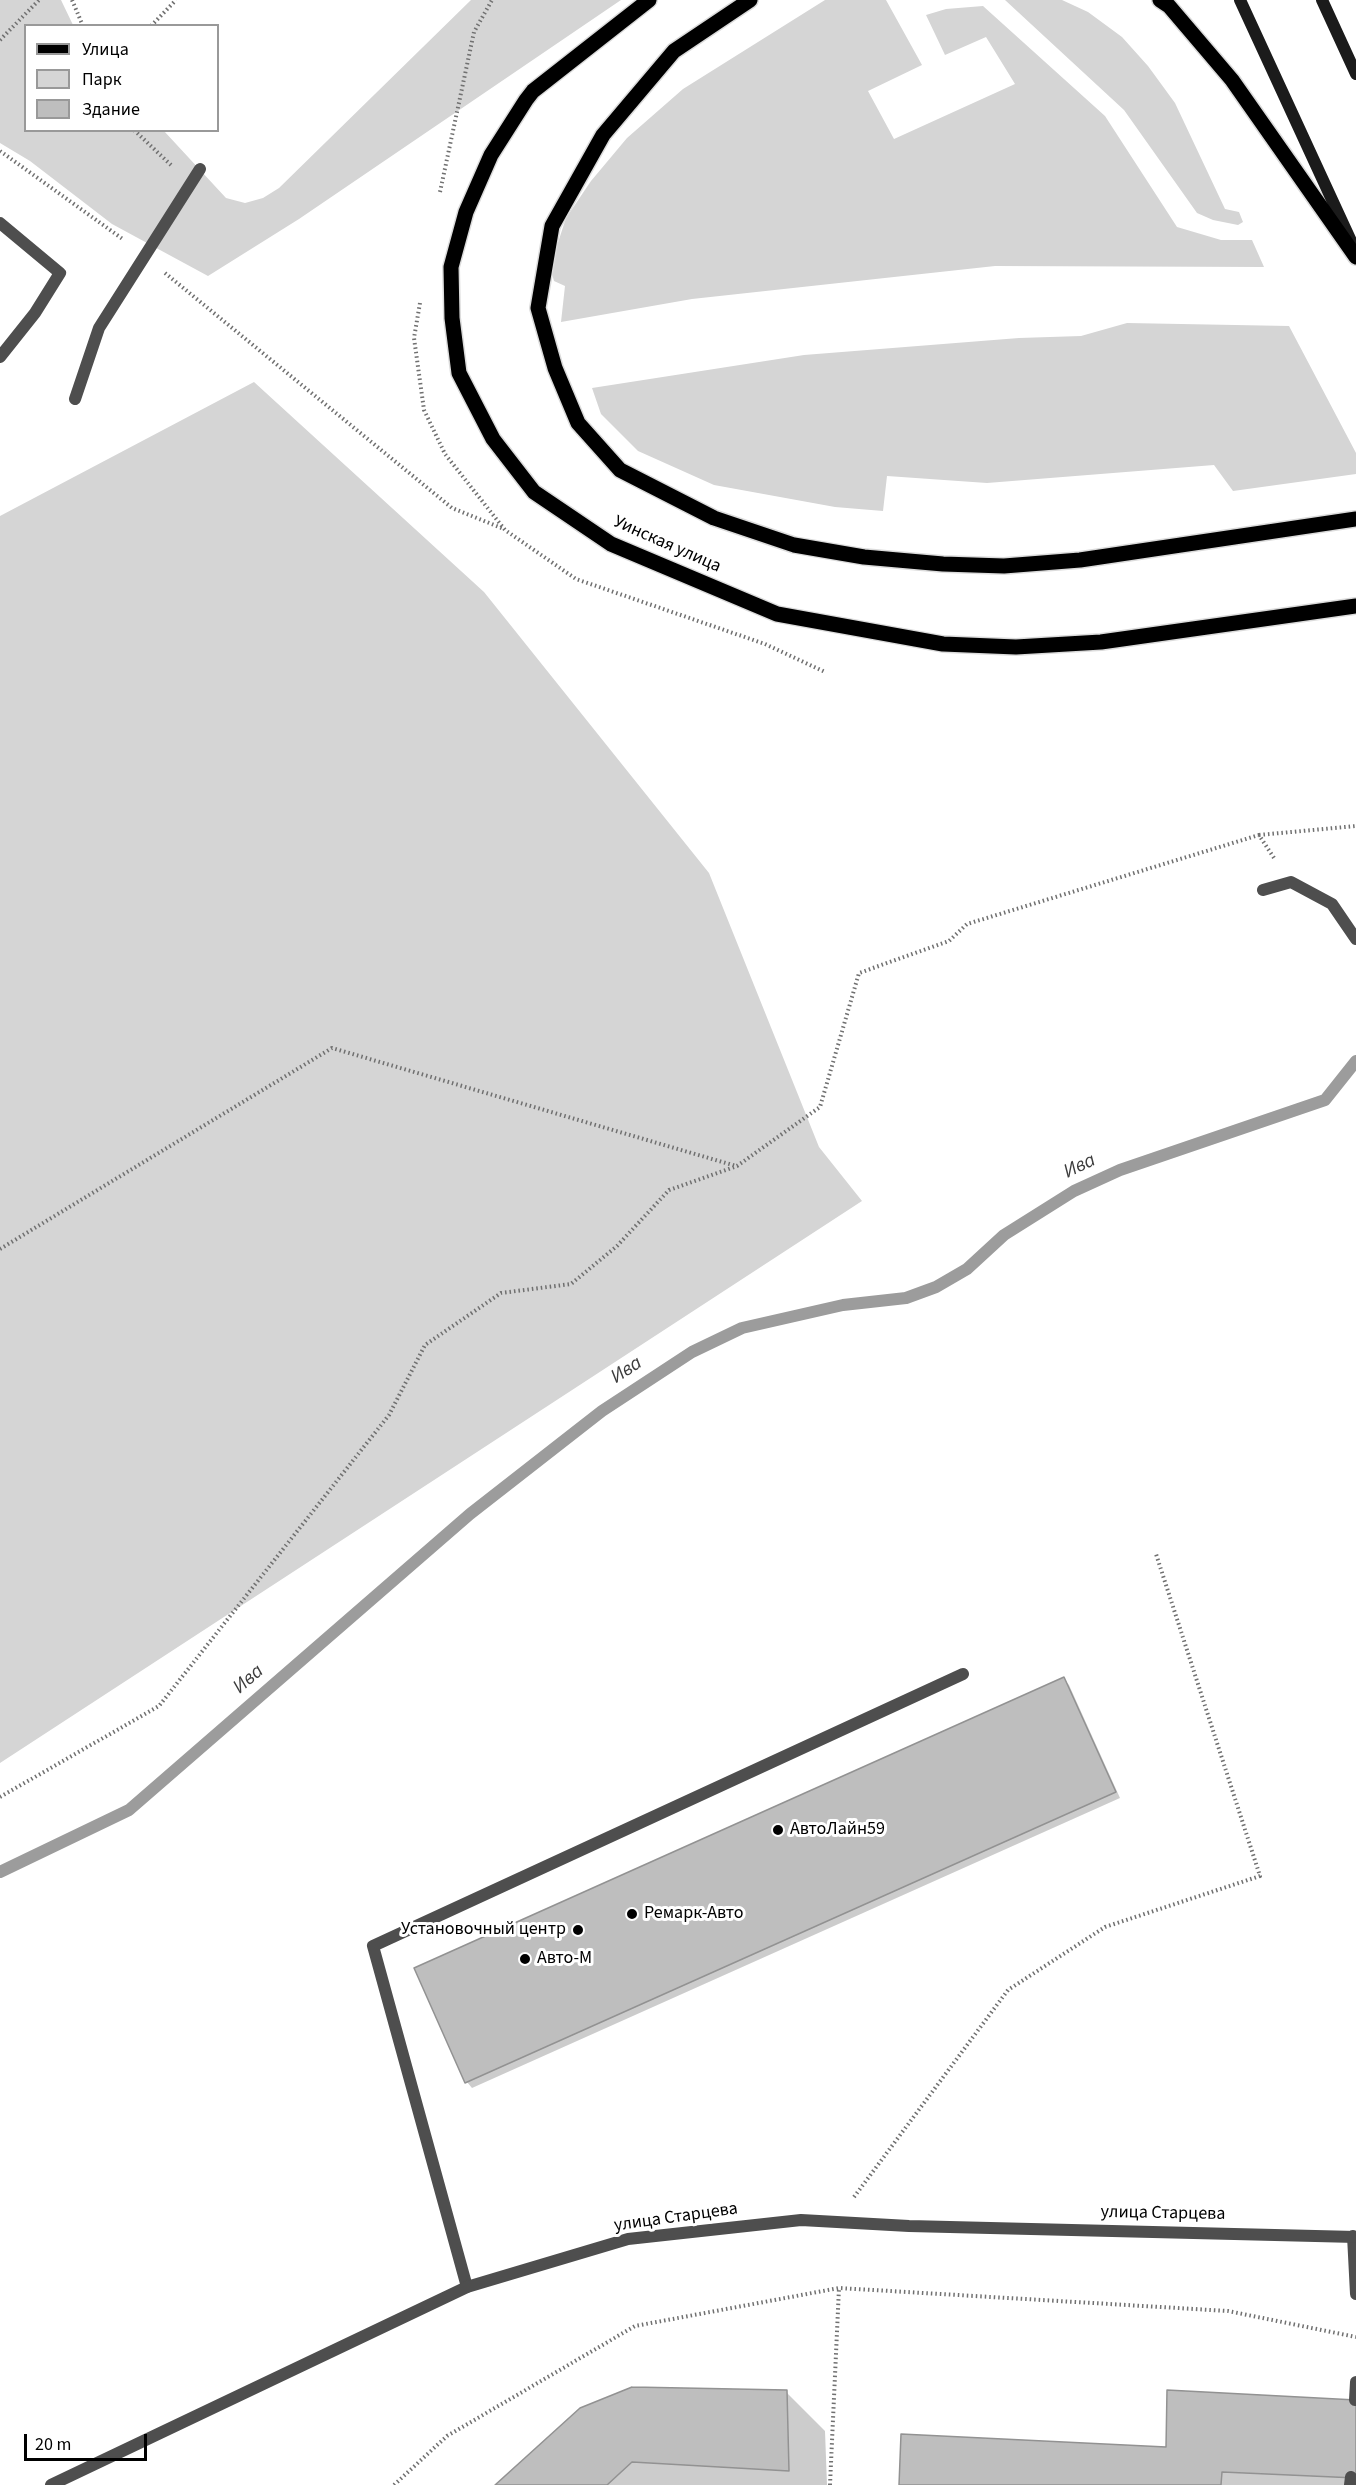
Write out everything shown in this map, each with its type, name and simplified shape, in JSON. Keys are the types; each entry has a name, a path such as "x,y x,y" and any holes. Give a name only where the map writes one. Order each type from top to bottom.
{"main road":[{"name":"Уинская улица","path":"650,0 533,92 490,155 466,212 451,267 452,318 459,373 492,439 534,492 611,544 777,614 943,644 1016,647 1101,642 1356,606"},
{"path":"750,0 674,51 603,135 552,226 538,308 555,368 578,423 620,470 714,518 794,545 864,557 943,564 1004,566 1080,560 1356,519"},
{"path":"1240,0 1356,252"},
{"path":"1322,0 1356,74"},
{"path":"1164,3 1232,80 1356,257"}],"street":[{"path":"75,399 99,328 200,169"},
{"path":"0,223 60,273 35,313 0,357"},
{"path":"1263,890 1291,882 1332,904 1356,939"},
{"path":"467,2287 373,1946 963,1674"},
{"name":"улица Старцева","path":"51,2485 467,2287 628,2240 801,2220 909,2226 1355,2236"},
{"path":"1355,2236 1356,2294"},
{"path":"1355,2400 1356,2382"}],"path":[{"path":"0,40 39,0"},
{"path":"72,0 82,24"},
{"path":"153,24 176,0"},
{"path":"136,132 156,153 192,182"},
{"path":"0,152 112,230 452,508 505,530"},
{"path":"0,1797 159,1706 389,1415 425,1344 501,1293 571,1284 617,1246 669,1190 737,1166 819,1107 859,973 949,940 967,924 1259,836 1356,826"},
{"path":"1259,836 1291,882"},
{"path":"0,1249 332,1048 737,1166"},
{"path":"836,2222 1008,1990 1105,1927 1260,1876 1156,1554"},
{"path":"830,2485 839,2288"},
{"path":"394,2485 447,2436 635,2326 839,2288 1228,2312 1356,2337"}],"green space":[{"path":"0,0 61,0 73,24 24,24 24,132 165,132 226,198 245,203 263,198 279,188 471,0 621,0 299,219 208,276 112,224 30,161 0,143"},
{"path":"825,0 886,0 922,65 868,91 894,139 1015,84 986,37 945,55 926,15 946,9 983,6 1105,116 1177,227 1221,240 1252,240 1264,267 995,266 692,299 561,322 565,286 554,281 550,267 566,218 591,181 627,138 683,89"},
{"path":"1005,0 1062,0 1088,12 1122,37 1148,66 1175,103 1225,209 1239,212 1243,222 1238,225 1213,220 1197,213 1124,110"},
{"path":"1127,323 1289,326 1356,453 1356,474 1233,491 1214,465 987,483 887,476 883,511 835,507 714,485 638,451 601,414 592,388 804,355 1019,338 1081,336"},
{"path":"254,382 484,592 709,873 819,1147 862,1201 0,1763 0,516"}],"building":[{"path":"1064,1677 1116,1792 465,2083 414,1968"},
{"path":"632,2387 787,2390 789,2471 632,2462 607,2485 495,2485 580,2408"},
{"path":"1167,2390 1356,2400 1356,2478 1222,2472 1221,2485 899,2485 901,2434 1166,2447"}],"waterway":[{"name":"Ива","path":"0,1872 129,1810 470,1514 602,1411 692,1352 742,1328 843,1305 906,1298 936,1287 967,1269 1004,1235 1074,1191 1120,1170 1325,1100 1356,1061"}],"place":[{"name":"АвтоЛайн59","path":"778,1830"},
{"name":"Ремарк-Авто","path":"632,1914"},
{"name":"Установочный центр","path":"578,1930"},
{"name":"Авто-М","path":"525,1959"}]}
